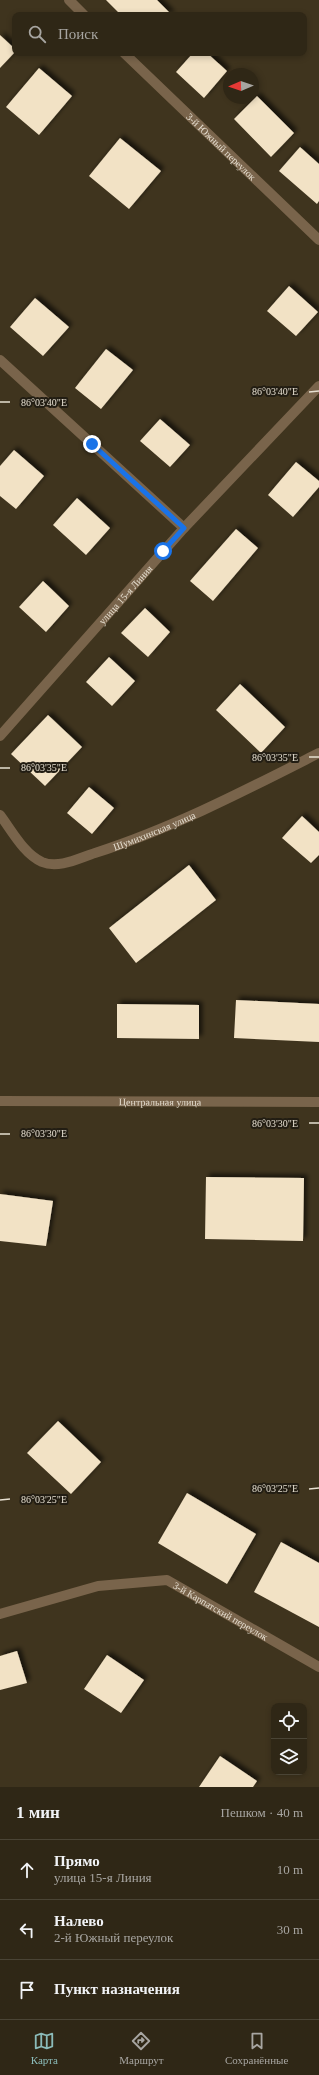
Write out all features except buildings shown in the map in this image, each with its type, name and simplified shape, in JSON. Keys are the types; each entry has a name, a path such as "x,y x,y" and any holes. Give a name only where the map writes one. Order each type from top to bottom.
{"street":[{"path":"69,0 81,12"},
{"name":"3-й Южный переулок","path":"127,56 319,240"},
{"path":"0,360 184,528"},
{"name":"улица 15-я Линия","path":"0,736 184,528 319,386"},
{"name":"Шумихинская улица","path":"0,815 30,855 43,862 60,864 136,840 212,807 319,753"},
{"name":"Центральная улица","path":"0,1101 319,1102"},
{"name":"3-й Карпатский переулок","path":"0,1614 98,1586 168,1580 319,1667"}],"route":[{"path":"92,444 184,528 163,551"}]}
